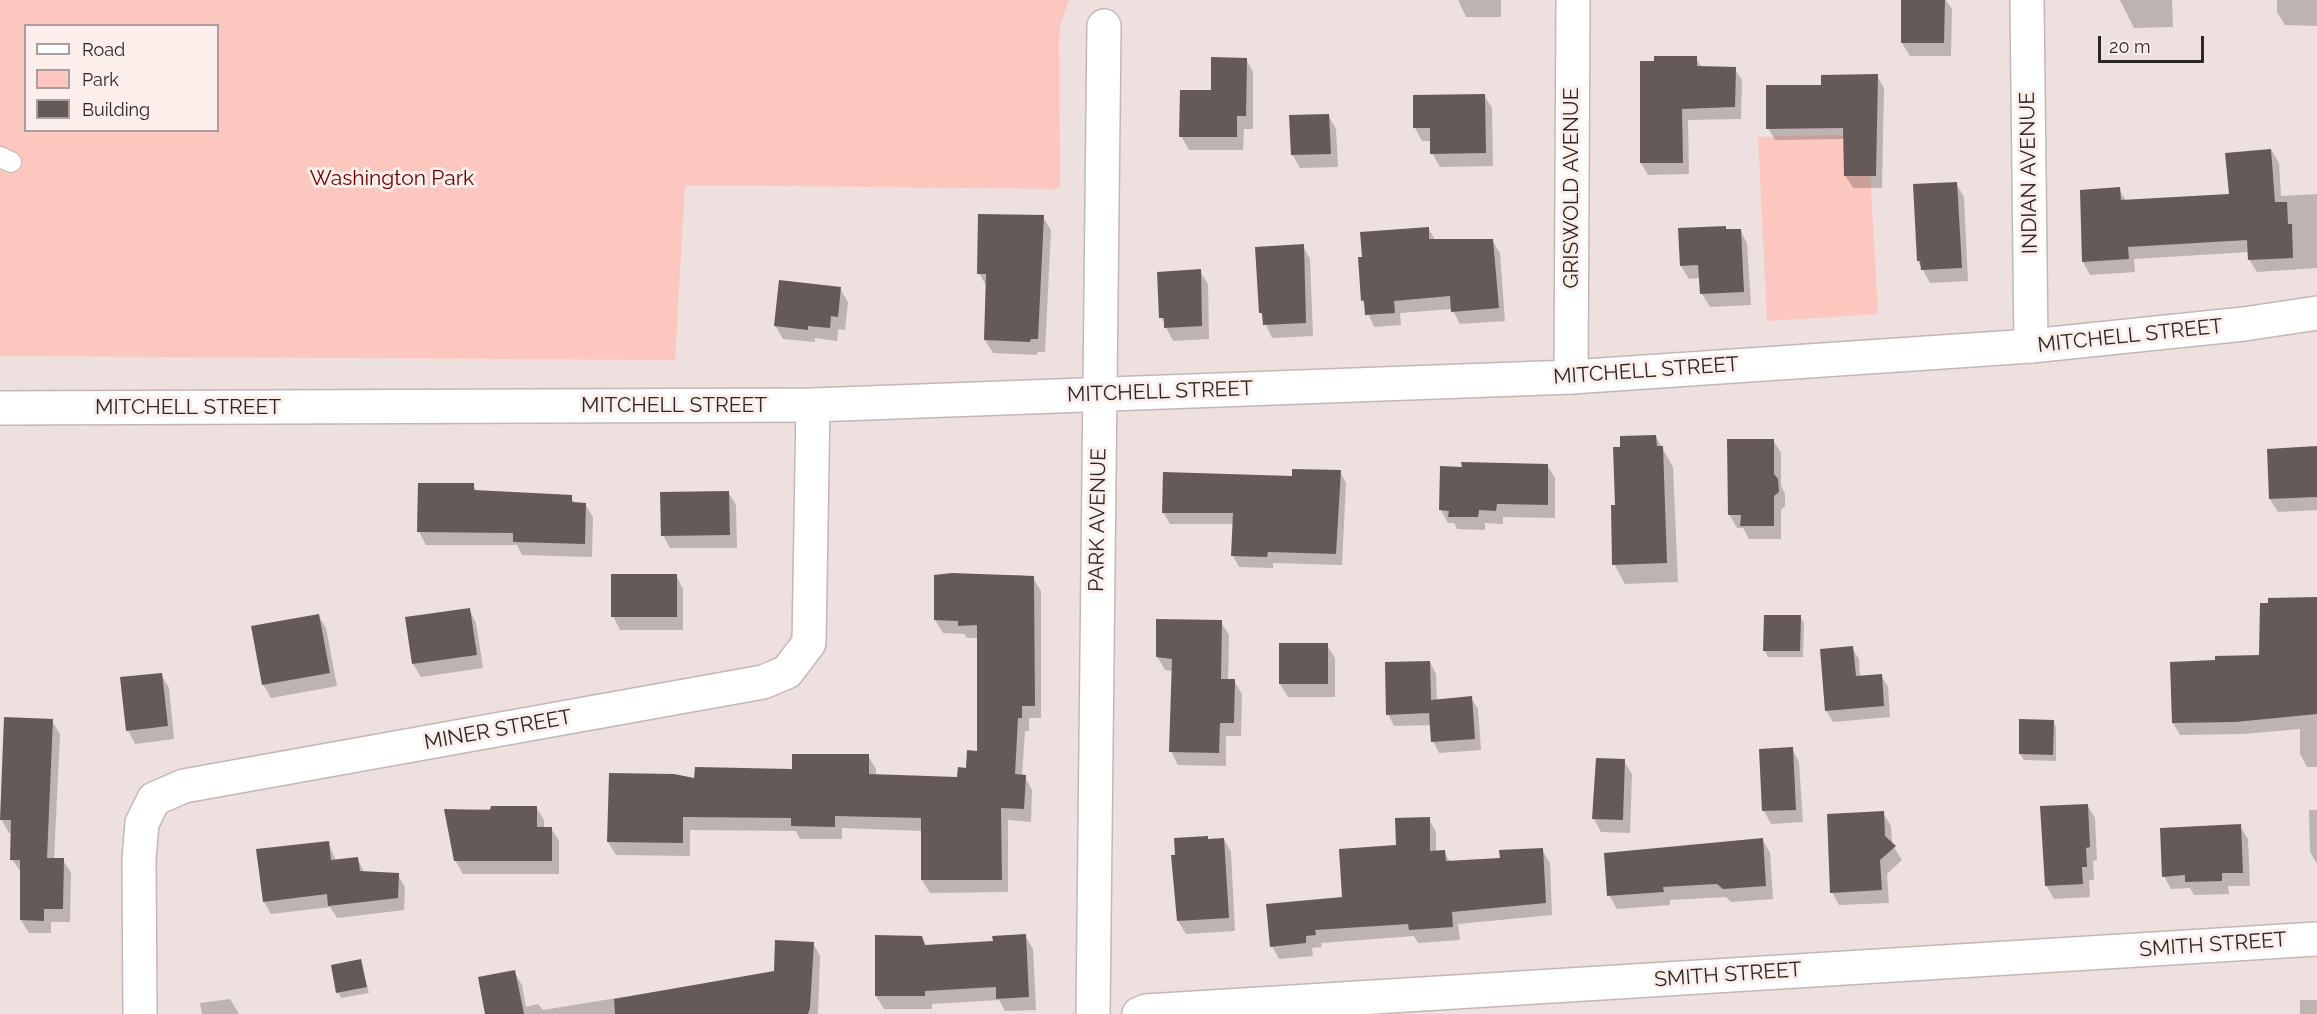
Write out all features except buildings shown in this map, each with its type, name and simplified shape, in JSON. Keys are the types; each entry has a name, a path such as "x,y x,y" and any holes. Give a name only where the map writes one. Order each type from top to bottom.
{"street":[{"name":"GRISWOLD AVENUE","path":"1571,377 1574,0"},
{"name":"INDIAN AVENUE","path":"2027,0 2031,346"},
{"name":"PARK AVENUE","path":"1093,1014 1104,26"},
{"name":"MITCHELL STREET","path":"0,408 813,405 1571,377 2031,346 2244,324 2317,313"},
{"name":"MINER STREET","path":"140,1014 139,860 142,823 154,799 184,786 762,682 787,672 809,643 813,405"},
{"name":"SMITH STREET","path":"1139,1014 1146,1011 2317,939"}],"green space":[{"name":"Washington Park","path":"0,0 1069,0 1060,26 1059,41 1060,189 685,185 675,360 0,356"},
{"path":"1868,134 1878,314 1767,321 1758,137"}]}
